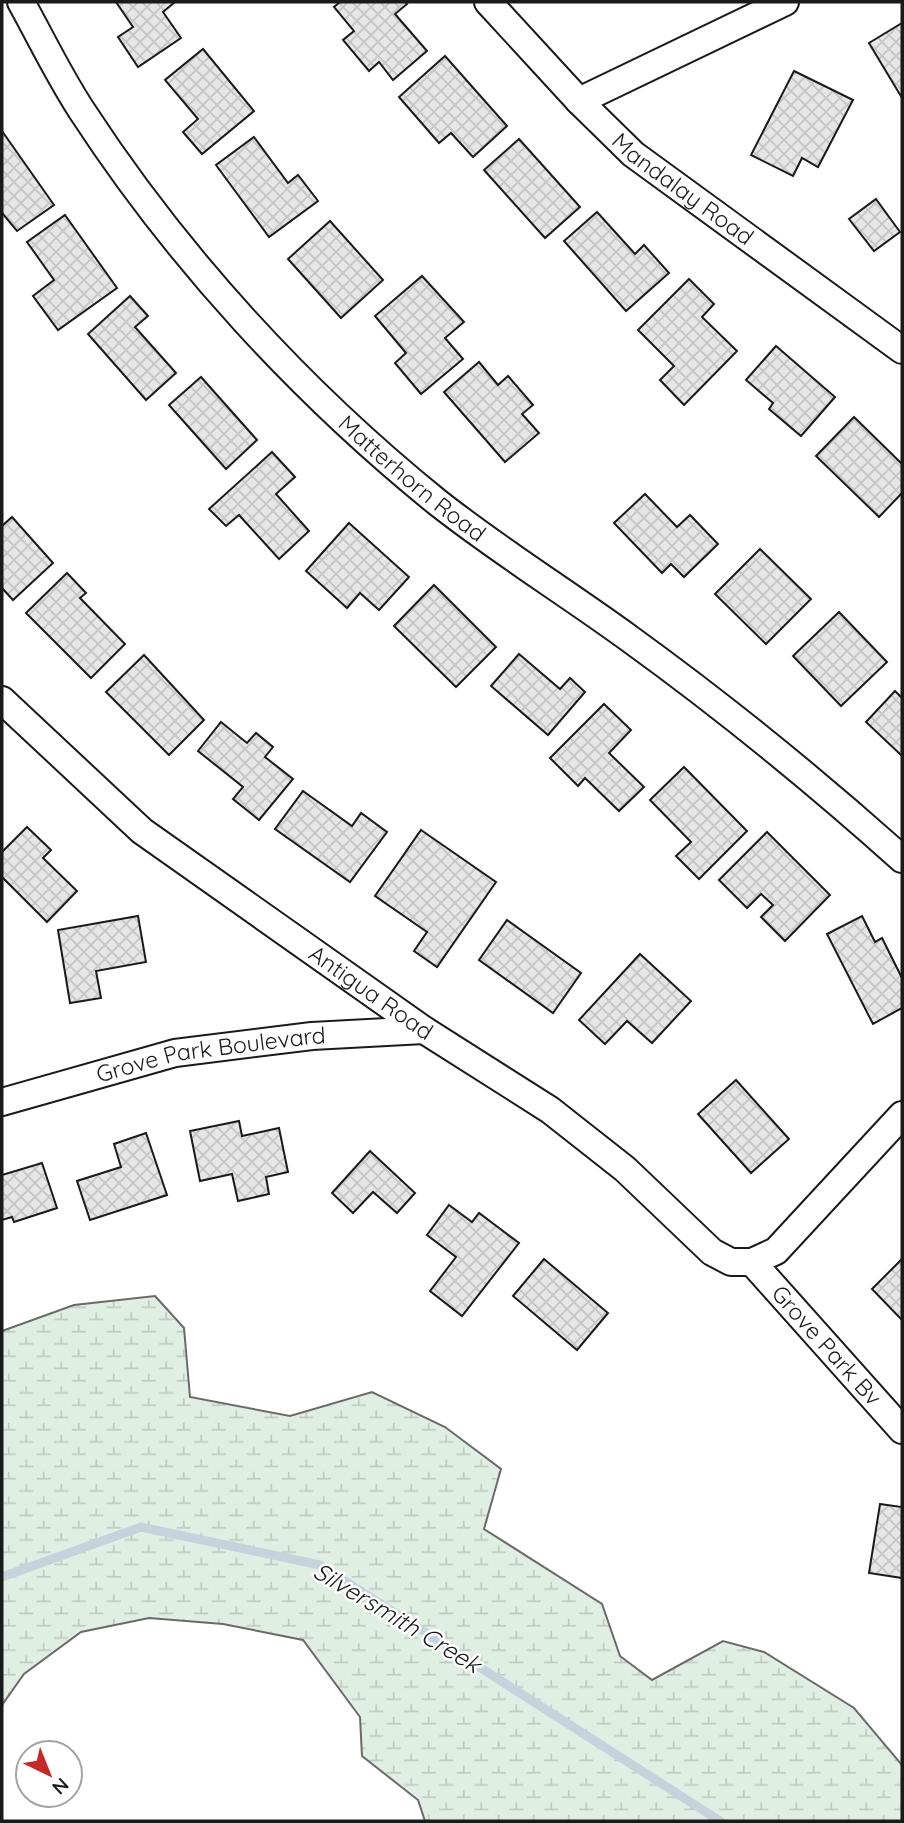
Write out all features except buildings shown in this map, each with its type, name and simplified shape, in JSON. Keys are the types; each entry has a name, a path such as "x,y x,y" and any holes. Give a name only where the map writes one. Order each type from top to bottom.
{"street":[{"name":"Matterhorn Road","path":"21,2 81,110 170,233 299,374 388,460 439,503 634,642 852,813 902,859"},
{"name":"Mandalay Road","path":"488,2 579,101 634,154 902,350"},
{"path":"579,101 785,2"},
{"name":"Antigua Road","path":"2,700 142,831 424,1030 551,1111 625,1169 712,1252 731,1262 752,1262"},
{"name":"Grove Park Boulevard","path":"2,1102 175,1053 312,1036 424,1030"},
{"path":"752,1262 776,1251 902,1115"},
{"name":"Grove Park Bv","path":"752,1262 902,1430"}],"green space":[{"path":"155,1296 184,1328 190,1397 290,1416 372,1392 445,1427 501,1469 484,1529 602,1604 620,1656 652,1680 723,1641 764,1652 854,1708 902,1765 902,1821 425,1821 418,1800 362,1756 360,1717 303,1640 223,1624 149,1618 81,1632 24,1674 2,1705 2,1331 74,1305"}],"waterway":[{"name":"Silversmith Creek","path":"2,1577 141,1527 320,1565 720,1821"}]}
